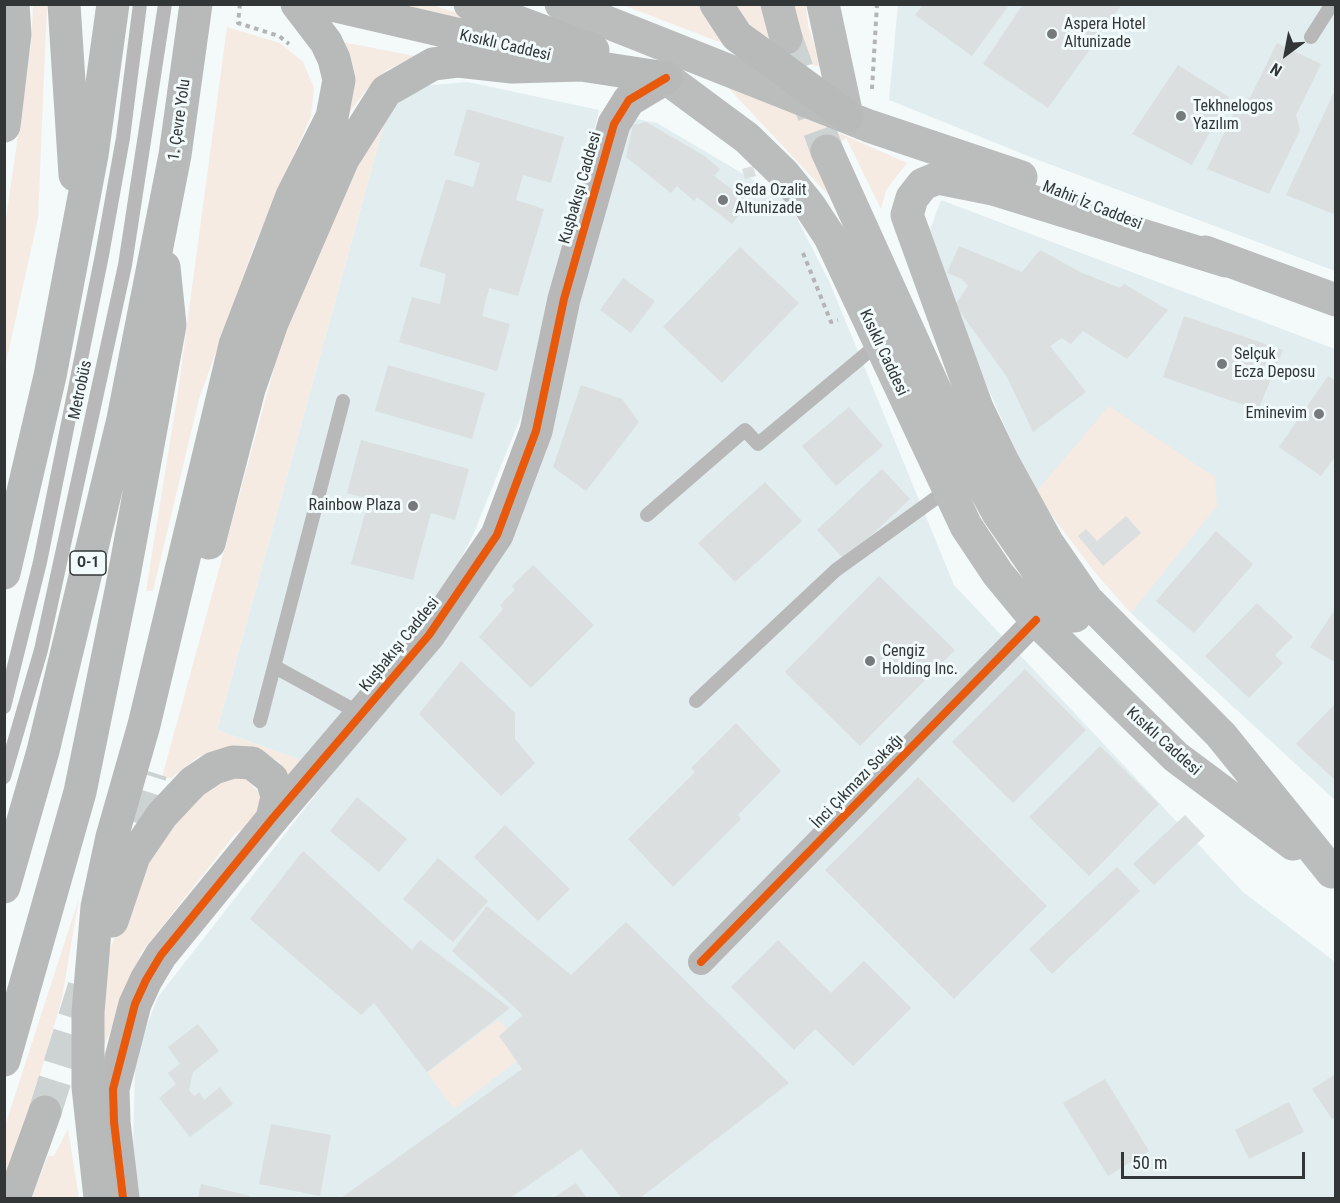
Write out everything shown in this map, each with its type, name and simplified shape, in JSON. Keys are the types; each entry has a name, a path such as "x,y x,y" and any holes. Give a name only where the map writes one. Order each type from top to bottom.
{"highway":[{"path":"64,4 78,228"},
{"path":"4,573 51,376 78,228 113,4"},
{"name":"1. Çevre Yolu","path":"160,235 175,155 196,4"},
{"path":"100,1198 88,1087 88,1012 96,907 109,849 144,725 235,345 292,196 332,117 339,80 334,59 326,42 297,4"},
{"name":"Kısıklı Caddesi","path":"327,4 581,65 666,78"},
{"path":"470,4 666,78"},
{"path":"716,4 737,36 858,121"},
{"path":"4,126 11,31"},
{"path":"151,772 249,389 296,261 343,159 369,114 386,91 433,64 458,62 512,67 581,65"},
{"path":"4,1060 80,792 159,397 170,325 160,235"},
{"name":"O-1","path":"4,887 43,751 123,419 160,235"},
{"path":"88,1012 105,943 134,856 162,815 194,782 214,768 233,762 252,763 272,780 277,797 272,819"},
{"path":"14,1198 45,1112"}],"main road":[{"path":"561,4 652,42 858,121"},
{"path":"777,4 786,38"},
{"path":"823,4 858,121"},
{"name":"Kısıklı Caddesi","path":"666,78 747,138 784,174 809,205 830,237 947,490 966,526 992,564 1036,620 1176,757 1334,874"},
{"name":"Mahir İz Caddesi","path":"858,121 1030,180 1226,261 1335,300"},
{"path":"827,151 955,434 998,513 1043,578 1087,631 1334,874"},
{"path":"1226,261 993,189 938,178 923,184 912,198 907,215 977,408 1003,462 1047,542 1087,600 1221,735 1334,874"}],"street":[{"name":"Kuşbakışı Caddesi","path":"123,1198 114,1122 113,1089 135,1004 161,955 272,819 429,635 497,535 536,431 564,299 614,124 629,100 666,78"},
{"name":"İnci Çıkmazı Sokağı","path":"700,963 1036,620"}],"lane":[{"name":"Metrobüs","path":"4,707 40,562 102,255 123,138 140,4"},
{"name":"Metrobüs","path":"4,777 41,650 125,265 165,4"},
{"path":"1311,37 1332,4"},
{"path":"647,515 745,430 758,444 879,343"},
{"path":"260,721 343,402"},
{"path":"696,701 836,570 947,490"},
{"path":"274,667 362,714"}],"path":[{"path":"240,4 238,23 279,36 292,46"},
{"path":"858,121 877,4"},
{"path":"801,248 813,278"}],"shaded area":[{"path":"33,5 47,5 38,218 5,367 5,225 31,46"},
{"path":"398,5 432,5 503,27"},
{"path":"623,5 703,5 727,45"},
{"path":"731,5 806,5 808,25 821,67 791,60 759,41"},
{"path":"898,5 1335,5 1335,271 1033,158 889,100"},
{"path":"227,27 280,43 303,62 314,88 311,116 254,246 199,399 153,591 146,591 178,392"},
{"path":"342,42 415,56 387,70 366,90 349,113"},
{"path":"722,81 907,163 886,190 881,209 846,138 827,151 837,204"},
{"path":"468,82 599,110 530,394 473,535 448,583 304,761 217,730 387,113 420,86"},
{"path":"387,113 217,730 304,761 291,780 279,761 250,749 227,748 198,757 171,778 162,777 275,365 308,271 362,157"},
{"path":"631,118 657,123 757,182 785,195 829,281 954,585 1243,892 1335,962 1335,1198 132,1198 135,1068 143,1036 158,997 511,544 554,406 620,128"},
{"path":"941,200 1335,349 1335,800 1131,613 1094,571 1035,493 924,246"},
{"path":"1109,406 1215,477 1217,506 1131,613 1094,571 1035,493"},
{"path":"243,775 258,792 261,804 255,822 236,833 141,953 103,1049 101,973 140,871 172,816 211,781"},
{"path":"79,898 62,998 5,1197 5,1126"},
{"path":"499,1019 525,1055 454,1109 427,1073"},
{"path":"68,1129 79,1198 31,1198 48,1156 54,1156"}],"building":[{"name":"Aspera Hotel Altunizade","path":"1023,4 1122,4 1048,108 983,64"},
{"path":"923,5 1009,5 972,56 915,15"},
{"path":"1277,43 1321,64 1296,115 1300,130 1269,194 1207,169 1239,102 1250,98"},
{"name":"Tekhnelogos Yazılım","path":"1178,65 1229,97 1192,165 1132,134"},
{"path":"1336,88 1336,215 1286,195"},
{"path":"467,109 564,137 551,183 523,175 516,200 544,209 518,296 489,288 482,316 510,324 497,371 399,342 412,297 440,304 446,274 419,266 446,179 473,187 480,163 454,155"},
{"path":"646,122 703,155 720,169 714,176 749,202 732,224 697,197 694,201 677,186 671,193 626,157 633,125"},
{"path":"753,166 756,176 745,179 742,169"},
{"path":"959,246 1022,272 1040,250 1080,272 1120,288 1124,284 1168,310 1127,359 1083,331 1071,344 1062,338 1050,346 1086,392 1033,432 1007,377 955,305 968,286 962,279 947,273"},
{"path":"740,247 799,303 722,383 663,327"},
{"path":"623,278 655,301 631,333 600,310"},
{"name":"Selçuk Ecza Deposu","path":"1184,316 1283,350 1258,410 1163,377"},
{"path":"388,365 485,393 472,439 375,411"},
{"name":"Eminevim","path":"1328,376 1336,381 1336,455 1321,476 1279,447"},
{"path":"581,385 622,399 639,422 586,491 553,467"},
{"path":"849,407 883,446 836,486 802,446"},
{"name":"Rainbow Plaza","path":"361,440 469,469 455,520 431,513 413,580 351,564 369,499 347,493"},
{"path":"882,469 910,499 845,560 817,530"},
{"path":"765,482 802,521 735,582 698,543"},
{"path":"1126,516 1141,533 1103,566 1078,536 1086,529 1097,541"},
{"path":"1216,531 1253,564 1194,633 1156,601"},
{"path":"533,565 594,625 531,688 479,637 503,609 500,605 515,590 512,586"},
{"name":"Cengiz Holding Inc.","path":"879,576 955,650 860,746 785,672"},
{"path":"1257,603 1293,637 1275,655 1283,663 1249,698 1205,656"},
{"path":"1336,608 1336,663 1310,647"},
{"path":"461,661 515,713 515,739 535,763 501,796 419,714"},
{"path":"1025,669 1086,730 1013,803 952,742"},
{"path":"1336,703 1336,781 1296,744"},
{"path":"736,723 781,771 738,815 741,819 673,887 628,839 695,772 691,768"},
{"path":"1100,746 1159,804 1089,876 1029,817"},
{"path":"918,777 1047,906 954,999 825,870"},
{"path":"357,797 407,839 379,872 330,831"},
{"path":"1185,815 1205,836 1154,885 1133,864"},
{"path":"505,825 570,889 538,921 474,857"},
{"path":"303,851 412,950 420,940 510,1008 427,1072 374,1003 361,1015 250,919"},
{"path":"438,858 488,901 453,942 403,899"},
{"path":"1117,867 1140,891 1052,974 1029,949"},
{"path":"487,906 571,975 626,922 789,1083 640,1198 622,1198 581,1149 510,1198 341,1198 522,1069 499,1036 523,1015 452,951"},
{"path":"778,940 831,993 864,961 911,1008 853,1066 815,1029 794,1050 731,987"},
{"path":"198,1024 219,1051 193,1072 189,1090 194,1096 199,1092 204,1100 220,1087 233,1104 190,1137 159,1098 176,1084 168,1073 180,1064 168,1047"},
{"path":"1336,1074 1336,1117 1332,1119 1312,1089"},
{"path":"1105,1079 1149,1151 1108,1176 1063,1103"},
{"path":"1289,1102 1304,1132 1249,1159 1235,1130"},
{"path":"271,1124 331,1135 320,1196 259,1184"},
{"path":"576,1183 587,1198 553,1198"},
{"path":"201,1184 250,1196 250,1198 198,1198"}],"tunnel":[{"path":"786,38 827,151"},
{"path":"120,869 151,772"},
{"path":"45,1112 85,984"}],"cycle path":[{"path":"123,1198 114,1122 113,1089 135,1004 146,980 161,955 272,819 429,635 497,535 536,431 564,299 614,124 629,100 666,78"},
{"path":"701,962 1036,620"}],"place":[{"name":"Aspera Hotel Altunizade","path":"1052,34"},
{"name":"Tekhnelogos Yazılım","path":"1181,116"},
{"name":"Seda Ozalit Altunizade","path":"723,200"},
{"name":"Selçuk Ecza Deposu","path":"1222,364"},
{"name":"Eminevim","path":"1319,414"},
{"name":"Rainbow Plaza","path":"413,506"},
{"name":"Cengiz Holding Inc.","path":"870,661"}]}
